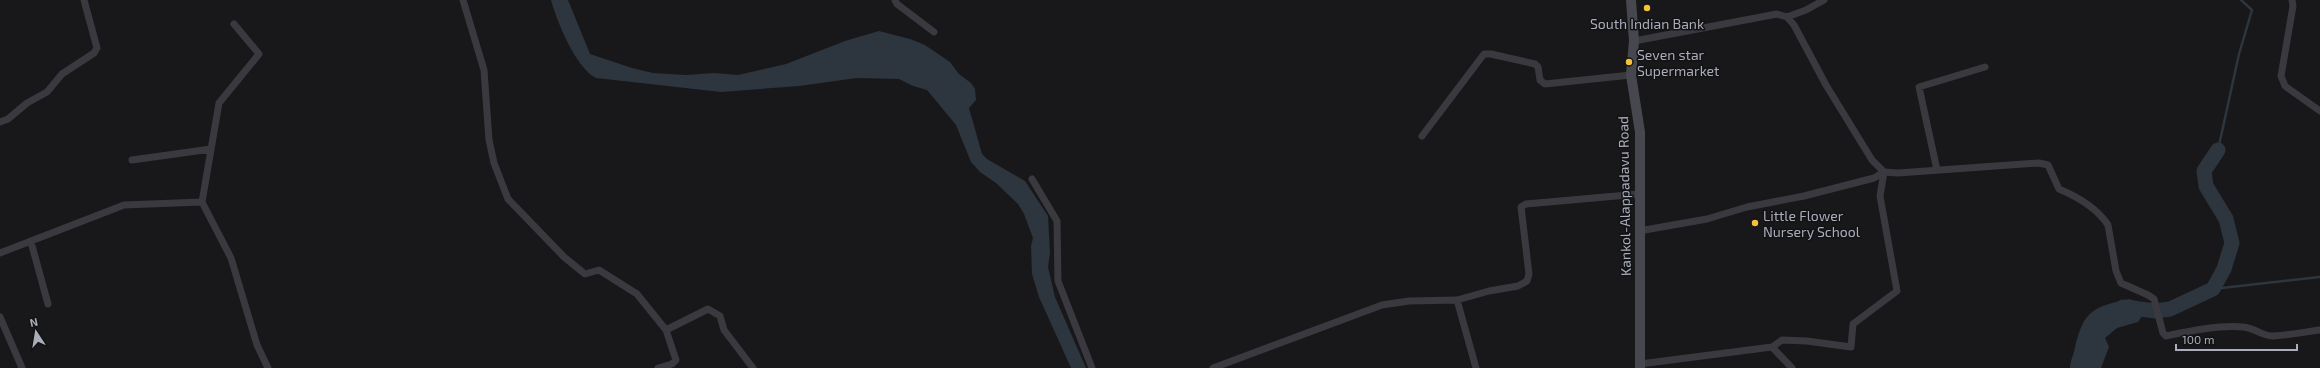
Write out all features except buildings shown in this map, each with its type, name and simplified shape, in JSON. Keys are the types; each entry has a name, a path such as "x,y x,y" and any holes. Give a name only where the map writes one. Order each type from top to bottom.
{"main road":[{"name":"Kankol-Alappadavu Road","path":"1631,0 1634,41 1632,75 1640,132 1640,366"}],"street":[{"path":"0,122 8,119 27,103 47,92 62,74 94,53 97,48 84,0"},
{"path":"463,0 484,70 489,140 494,163 508,199 579,270 585,274 599,270 620,282 636,294 666,330 676,355 676,360 672,366 658,368"},
{"path":"895,0 897,4 934,32"},
{"path":"1787,18 1806,10 1822,0"},
{"path":"2292,0 2293,6 2281,76 2285,86 2320,111"},
{"path":"1634,41 1776,14 1787,18 1794,25 1826,85 1862,143 1876,164 1884,172"},
{"path":"234,24 259,54 219,103 202,202 231,258 257,345 268,368"},
{"path":"1422,136 1484,54 1491,54 1535,64 1538,67 1540,80 1545,84 1632,75"},
{"path":"1937,170 1919,87 1985,67"},
{"path":"132,160 211,149"},
{"path":"1639,232 1804,196 1874,178 1884,172 1898,173 2039,163 2048,165 2060,190 2077,197 2104,218 2108,225 2116,271 2121,283 2148,294 2154,299 2163,333 2166,336 2203,330 2241,327 2256,329 2266,336 2320,330"},
{"path":"1640,366 1772,347 1782,340 1806,341 1850,347 1853,324 1897,291 1880,196 1884,172"},
{"path":"1032,179 1057,221 1058,281 1092,368"},
{"path":"1213,368 1382,305 1409,301 1457,300 1489,291 1518,286 1527,281 1529,274 1521,207 1526,204 1639,194"},
{"path":"0,252 31,242 124,205 202,202"},
{"path":"31,242 48,304"},
{"path":"1457,300 1476,368"},
{"path":"666,330 708,309 720,316 724,330 753,368"},
{"path":"0,317 22,368"},
{"path":"1772,347 1792,368"}],"shaded area":[{"path":"551,0 568,0 590,54 632,68 653,73 686,75 714,73 738,75 786,64 845,41 879,31 910,39 925,45 950,62 959,74 971,83 975,89 976,100 969,108 982,154 987,159 1025,181 1048,216 1050,253 1048,267 1055,297 1086,368 1071,368 1039,297 1032,274 1031,246 1033,238 1024,214 1018,204 996,183 980,172 971,162 956,125 927,90 913,86 899,79 857,78 799,86 721,92 596,78 581,65 568,44"},
{"path":"2129,299 2140,302 2142,305 2142,316 2138,322 2117,328 2105,338 2109,347 2101,368 2070,368 2078,335 2082,325 2092,312 2098,308"}],"waterway":[{"path":"2218,150 2239,54 2252,10 2241,0"},
{"path":"2123,307 2156,311 2170,309 2213,289 2224,269 2232,243 2226,219 2206,186 2204,171 2218,150"},
{"path":"2213,289 2320,277"}],"place":[{"name":"South Indian Bank","path":"1647,8"},
{"name":"Seven star Supermarket","path":"1629,62"},
{"name":"Little Flower Nursery School","path":"1755,223"}]}
